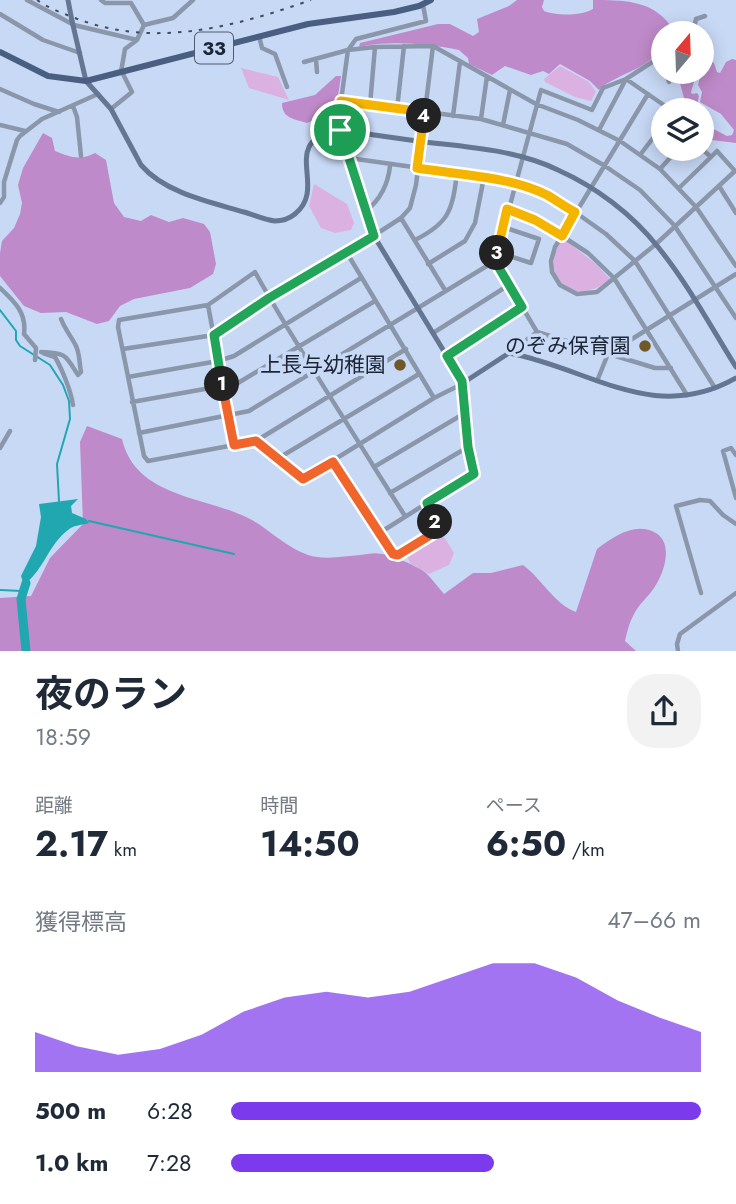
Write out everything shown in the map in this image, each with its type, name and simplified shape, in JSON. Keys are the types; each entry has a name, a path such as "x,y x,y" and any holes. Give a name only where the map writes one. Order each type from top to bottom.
{"main road":[{"name":"33","path":"0,52 48,76 86,80 320,22 394,12 423,5 431,0"}],"street":[{"path":"27,0 73,23 137,40"},
{"path":"68,0 86,80 111,108 135,155 148,173 191,195 277,221 289,218 304,204 309,184 304,160 310,145 319,135 340,130 477,148 522,157 558,169 624,212 674,266 736,367"},
{"path":"101,0 105,3 131,3 144,25"},
{"path":"144,25 173,18 193,0"},
{"path":"381,532 474,474 468,447 462,382 374,236 340,130 348,50 356,39 426,21 423,5"},
{"path":"0,14 43,40 80,53"},
{"path":"695,21 705,16"},
{"path":"111,108 132,92 121,72 125,49 137,40 144,25"},
{"path":"260,36 262,48 275,54 287,87"},
{"path":"397,109 404,46"},
{"path":"123,349 214,335 269,298 401,218 410,208 414,195 432,46"},
{"path":"304,62 348,50 432,46 536,104 620,141 660,169 696,207 736,266"},
{"path":"369,105 375,47"},
{"path":"316,60 317,72"},
{"path":"453,116 460,62"},
{"path":"651,63 626,79 603,88 592,110 541,90 495,261 537,332 655,369 671,368"},
{"path":"481,119 486,76"},
{"path":"626,79 654,98"},
{"path":"598,130 626,79"},
{"path":"0,89 60,112"},
{"path":"503,125 510,90"},
{"path":"0,203 4,197 4,182 17,140 42,118 97,94"},
{"path":"648,94 562,236 551,261 552,272 561,285 577,294 597,292 656,244 735,172 718,151 714,154"},
{"path":"341,101 481,119 567,144 640,190 674,225 736,318"},
{"path":"73,106 77,117 81,156"},
{"path":"0,125 26,131"},
{"path":"640,155 651,141"},
{"path":"348,158 390,166 484,177 514,184 545,194 575,212 606,234 635,261 715,388"},
{"path":"660,169 667,161"},
{"path":"679,188 707,161"},
{"path":"366,211 381,196 389,179 390,166"},
{"path":"415,240 436,230 449,213 457,174"},
{"path":"428,264 465,241 475,223 484,177"},
{"path":"719,186 736,214"},
{"path":"507,209 535,220 562,236 588,253 614,278 687,395"},
{"path":"401,218 444,290"},
{"path":"497,252 531,263 539,239 503,227"},
{"path":"347,253 434,398"},
{"path":"139,433 248,411 495,261"},
{"path":"405,517 330,395 298,347 255,272 208,305 119,320 132,402 144,456 148,461 256,441 330,395 406,349"},
{"path":"597,381 608,354 736,274"},
{"path":"128,377 234,356 361,278"},
{"path":"433,333 509,285"},
{"path":"0,288 19,306 24,334 36,354"},
{"path":"132,402 238,383 375,301"},
{"path":"208,305 234,445"},
{"path":"447,356 522,307"},
{"path":"36,354 61,353 68,357 78,375 81,372 75,343 66,334 61,319"},
{"path":"256,441 303,479 509,353 537,332"},
{"path":"509,353 652,396 687,395 715,388 736,378"},
{"path":"36,354 55,357 71,391 73,405"},
{"path":"278,459 419,373"},
{"path":"374,467 465,413"},
{"path":"0,448 10,431"},
{"path":"390,493 468,447"},
{"path":"736,455 731,448 723,451 736,498"},
{"path":"333,462 393,554 398,555 439,529 427,503"},
{"path":"701,593 676,506 700,500 710,501 736,524"},
{"path":"678,651 680,634 736,593"}],"shaded area":[{"path":"517,0 544,0 544,11 575,14 593,9 593,0 615,0 645,6 666,21 651,21 651,59 599,90 590,81 560,64 549,74 543,71 531,75 505,66 492,75 469,64 468,58 459,50 409,44 359,47 360,43 438,24 450,24 473,36 479,32 477,19"},
{"path":"736,60 736,143 714,140 714,129 727,136 732,135 734,130 721,114 714,110 714,98 701,98 702,92 698,85 714,84 714,63 720,73 726,62"},
{"path":"560,66 589,82 596,92 591,101 575,97 545,82 544,79"},
{"path":"241,68 278,77 289,100 249,88"},
{"path":"336,76 341,76 338,96 334,107 325,115 307,123 290,118 284,112 282,103 315,95"},
{"path":"680,84 693,84 691,92 697,93 699,98 684,98"},
{"path":"43,133 52,138 55,151 75,157 95,153 106,160 114,203 124,217 141,221 151,215 169,222 183,218 204,224 210,232 216,264 213,274 190,288 134,299 120,306 109,321 97,324 66,312 41,313 24,306 0,276 0,253 2,241 14,228 20,214 22,203 18,185 23,168"},
{"path":"314,184 347,204 354,223 351,230 335,233 321,228 309,206"},
{"path":"565,240 610,279 597,288 585,291 564,286 557,278 554,267 555,255 561,241"},
{"path":"87,426 122,439 130,459 142,474 158,485 252,520 291,547 308,555 328,558 377,553 398,559 426,573 444,594 473,573 491,573 523,565 561,603 576,612 597,549 609,540 630,530 652,531 664,541 666,557 658,581 629,624 625,641 636,651 0,651 0,598 31,596 50,558 83,524 80,442"},
{"path":"78,499 71,506 72,513 89,523 73,527 61,536 37,571 26,583 23,582 21,576 36,546 41,517 39,504"},
{"path":"442,537 454,553 449,565 429,574 410,563 407,556"}],"waterway":[{"path":"0,310 16,331 16,340 20,346 50,365 63,385 69,401 70,419 57,464 59,501"},
{"path":"89,521 234,554"},
{"path":"26,583 21,599 26,651"},
{"path":"0,590 22,591"}],"railway":[{"path":"37,0 75,18 105,27 164,33 223,26 311,0"}],"place":[{"name":"のぞみ保育園","path":"645,346"},
{"name":"上長与幼稚園","path":"400,365"}],"route":[{"path":"341,101 424,112 417,168 514,184 545,194 575,212 562,236 535,220 507,209 495,261 522,307 447,356 462,381 468,447 474,474 427,503 439,529 398,555 393,554 333,462 303,479 256,441 234,445 214,335 269,298 374,236 340,130 341,101"}]}
